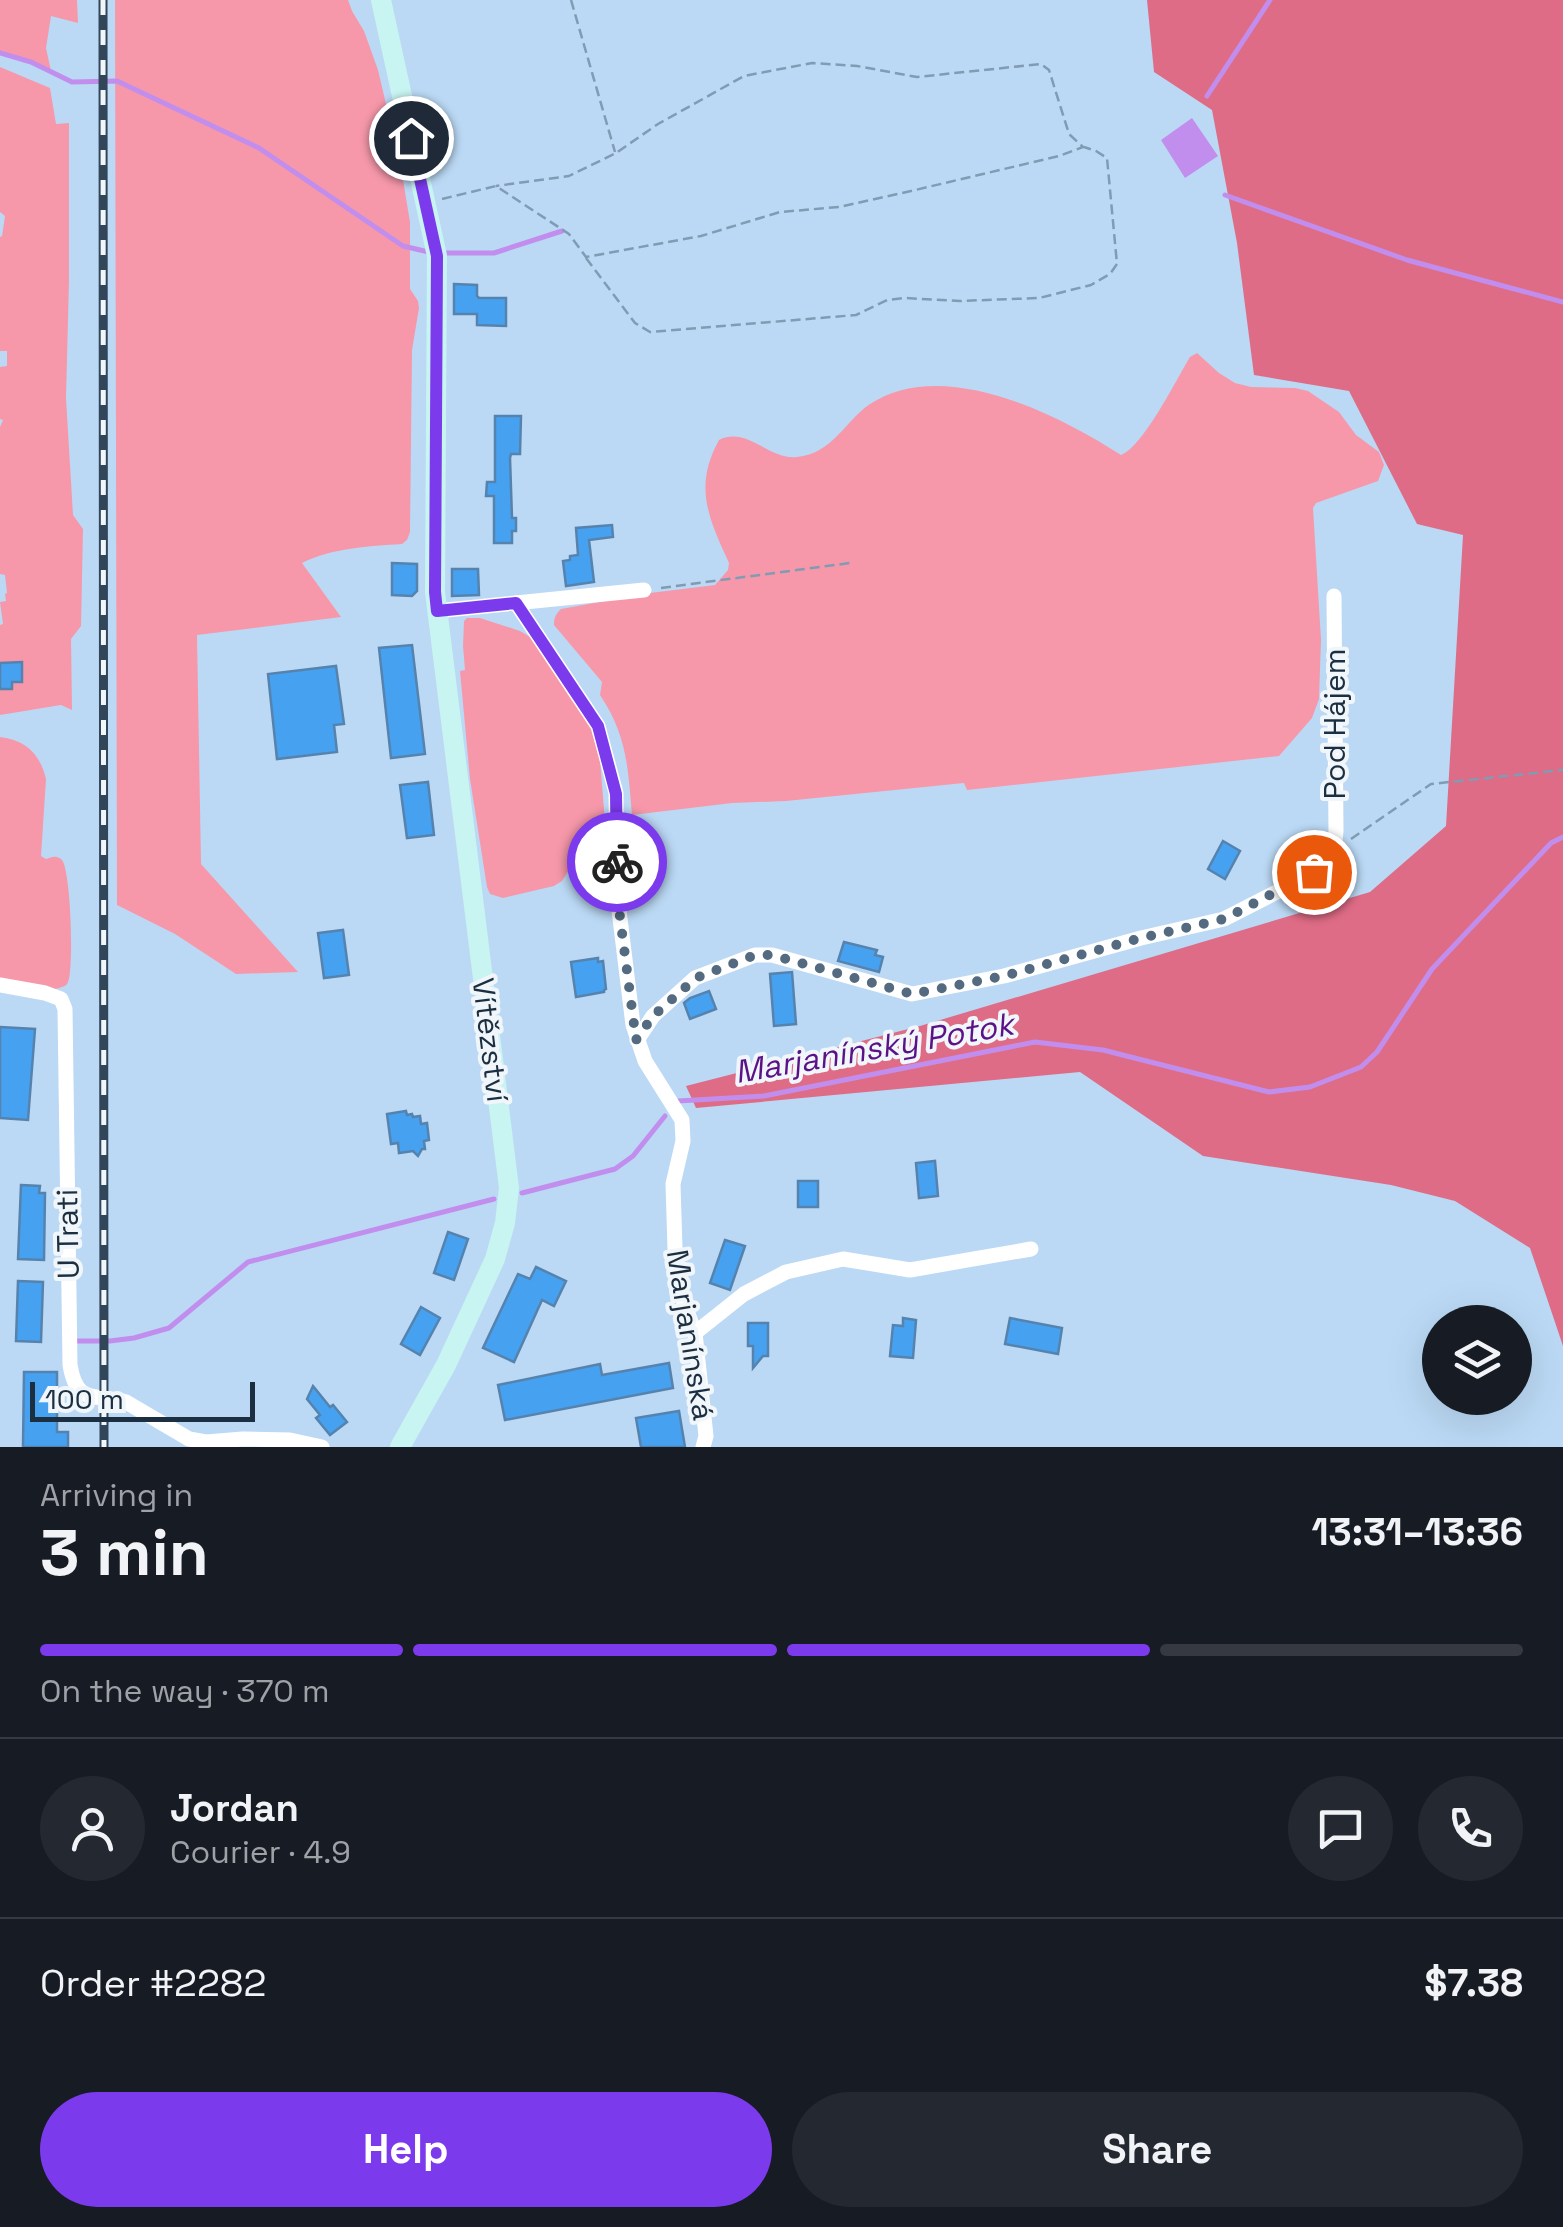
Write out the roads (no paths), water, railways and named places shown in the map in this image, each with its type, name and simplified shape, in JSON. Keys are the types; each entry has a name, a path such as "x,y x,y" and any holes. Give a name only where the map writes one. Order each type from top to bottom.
{"main road":[{"name":"Vítězství","path":"381,0 436,249 435,592 509,1188 505,1223 494,1259 446,1365 400,1447"}],"street":[{"path":"437,611 644,590"},
{"name":"Pod Hájem","path":"636,1040 653,1016 696,978 755,955 772,955 912,994 1004,976 1224,919 1314,872 1334,852 1336,832 1334,596"},
{"path":"516,603 598,726 616,794 617,894 636,1040"},
{"name":"U Trati","path":"0,986 61,999 65,1009 72,1378 77,1387 94,1399 126,1402 206,1445 243,1438 290,1440 322,1447"},
{"name":"Marjanínská","path":"636,1040 682,1120 683,1142 673,1184 676,1281 695,1333 704,1447"},
{"path":"695,1333 744,1294 786,1272 844,1259 910,1270 1031,1249"}],"waterway":[{"path":"1207,96 1270,0"},
{"path":"0,53 31,62 72,82 117,81 259,148 403,246 433,253"},
{"path":"1225,195 1407,260 1563,302"},
{"path":"444,253 494,253 562,231"},
{"name":"Marjanínský Potok","path":"678,1101 764,1096 1035,1042 1103,1050 1269,1092 1310,1087 1361,1067 1377,1052 1432,969 1551,843 1563,837"},
{"name":"Marjanínský Potok","path":"522,1193 615,1169 633,1156 665,1116"},
{"name":"Marjanínský Potok","path":"73,1341 134,1338 169,1328 248,1262 494,1199"}],"railway":[{"path":"103,0 104,1447"}]}
